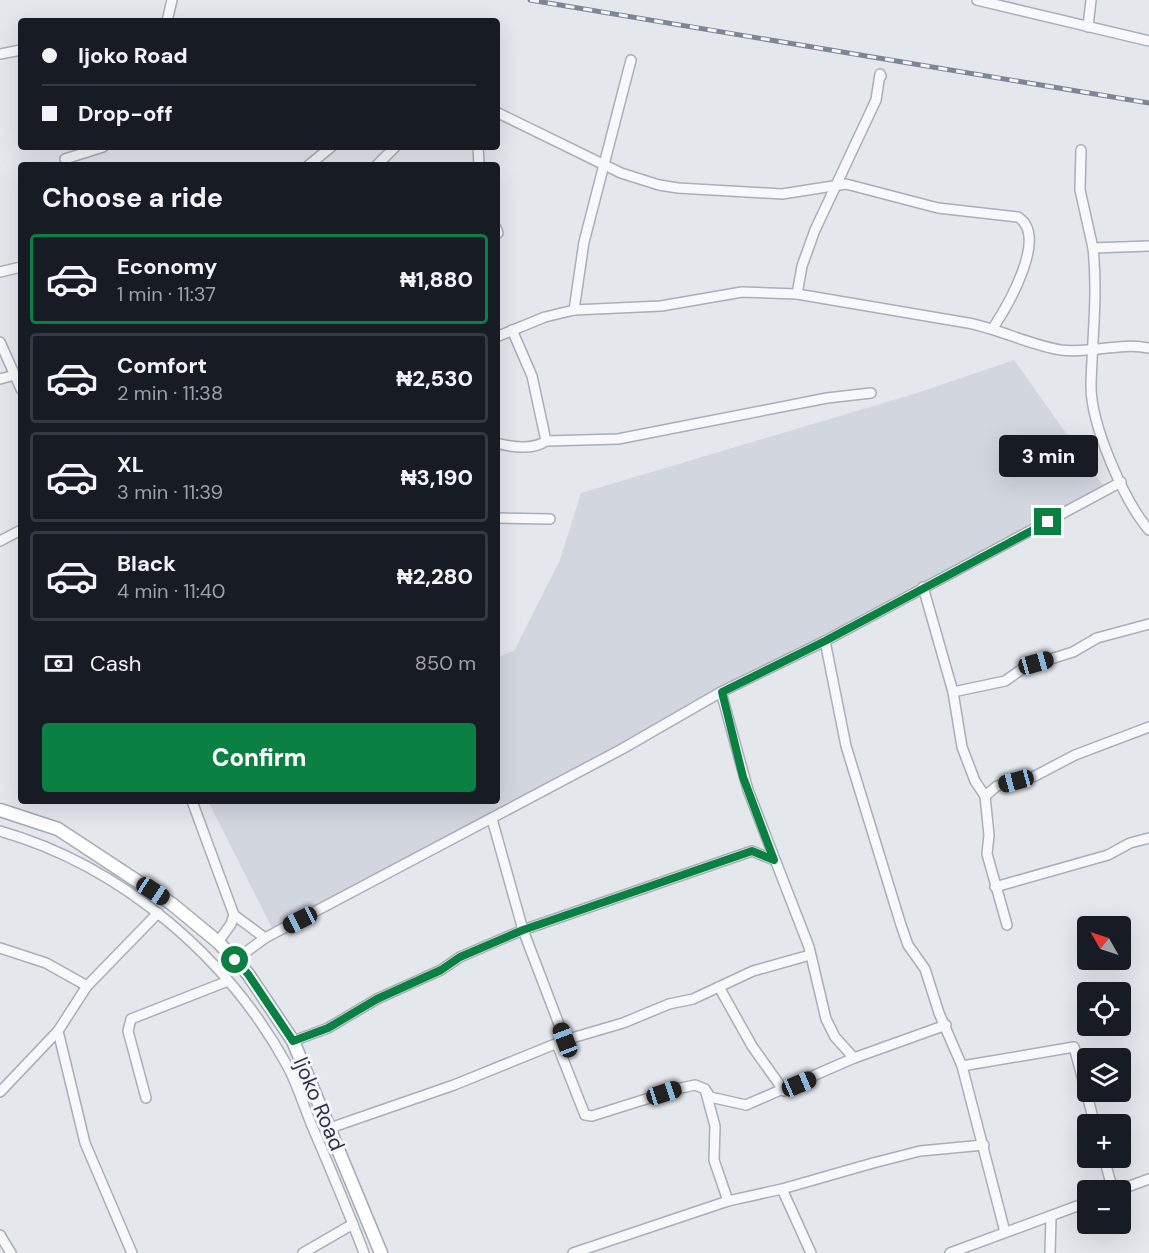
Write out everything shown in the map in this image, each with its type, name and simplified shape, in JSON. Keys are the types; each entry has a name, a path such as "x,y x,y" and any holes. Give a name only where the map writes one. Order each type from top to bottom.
{"main road":[{"name":"Ijoko Road","path":"4,812 58,829 172,904 218,942 248,974 293,1041 381,1253"}],"street":[{"path":"168,18 172,0"},
{"path":"977,0 1149,40"},
{"path":"1088,27 1091,0"},
{"path":"0,54 18,51"},
{"path":"574,310 584,243 631,60"},
{"path":"797,294 807,250 876,100 880,74 881,76"},
{"path":"500,114 605,165 651,183 678,188 782,194 837,184 856,186 938,208 980,212 1023,220 1027,229 1028,255 1007,307 993,328"},
{"path":"65,159 94,150"},
{"path":"313,162 327,150"},
{"path":"380,162 392,150"},
{"path":"1081,150 1080,190 1093,248 1097,284 1091,387 1096,419 1132,506 1149,530"},
{"path":"1093,248 1149,246"},
{"path":"0,272 18,268"},
{"path":"500,335 545,317 574,310 661,306 742,292 797,294 993,328 1060,350 1094,350 1126,346 1149,348"},
{"path":"512,330 532,376 546,441"},
{"path":"0,342 18,382"},
{"path":"0,379 15,375"},
{"path":"500,444 511,446 539,445 546,441 618,439 827,398 871,393"},
{"path":"235,960 265,938 492,819 722,692 825,641 1121,482"},
{"path":"500,518 550,519"},
{"path":"0,541 18,532"},
{"path":"923,587 952,692 962,747 975,781 985,796 989,835 987,855 1007,925"},
{"path":"952,692 1005,681 1025,667 1073,652 1097,638 1149,624"},
{"path":"825,641 846,746 908,945 925,969 962,1066 1005,1232"},
{"path":"722,692 745,784 810,956 829,1028 854,1059"},
{"path":"985,796 998,786 1035,776 1075,754 1149,727"},
{"path":"975,781 998,786"},
{"path":"193,804 234,915 265,938"},
{"path":"4,812 0,831 70,856 158,913 224,974 289,1069 364,1253"},
{"path":"492,819 523,930 585,1115 592,1116 695,1085 705,1089 710,1097 746,1105 784,1091 854,1059 946,1025"},
{"path":"995,887 1108,855 1130,843 1149,838"},
{"path":"293,1041 328,1028 377,999 441,970 460,957 523,930 752,851 774,860"},
{"path":"0,1092 58,1031 87,986 158,913"},
{"path":"218,942 231,924 234,915"},
{"path":"0,948 33,957 87,986"},
{"path":"330,1128 454,1085 561,1042 623,1023 719,987 753,971 810,956"},
{"path":"146,1098 128,1031 131,1019 228,981"},
{"path":"719,987 752,1046 784,1091"},
{"path":"58,1031 85,1143 132,1253"},
{"path":"962,1066 1074,1047 1092,1114"},
{"path":"705,1089 715,1126 714,1160 728,1201"},
{"path":"573,1253 728,1201 782,1189 910,1153 984,1145"},
{"path":"1131,1185 1149,1179"},
{"path":"782,1189 811,1253"},
{"path":"950,1253 1077,1206"},
{"path":"1050,1253 1051,1217"},
{"path":"303,1253 353,1224"},
{"path":"0,1235 11,1253"}],"shaded area":[{"path":"1014,360 1105,488 281,930 272,928 210,804 500,804 500,656 514,651 560,560 581,493 917,393"}],"railway":[{"path":"530,0 1149,103"}],"route":[{"path":"235,960 248,974 293,1041 321,1032 377,999 441,970 460,957 523,930 688,875 752,851 774,860 743,777 722,692 825,641 1048,522"}]}
